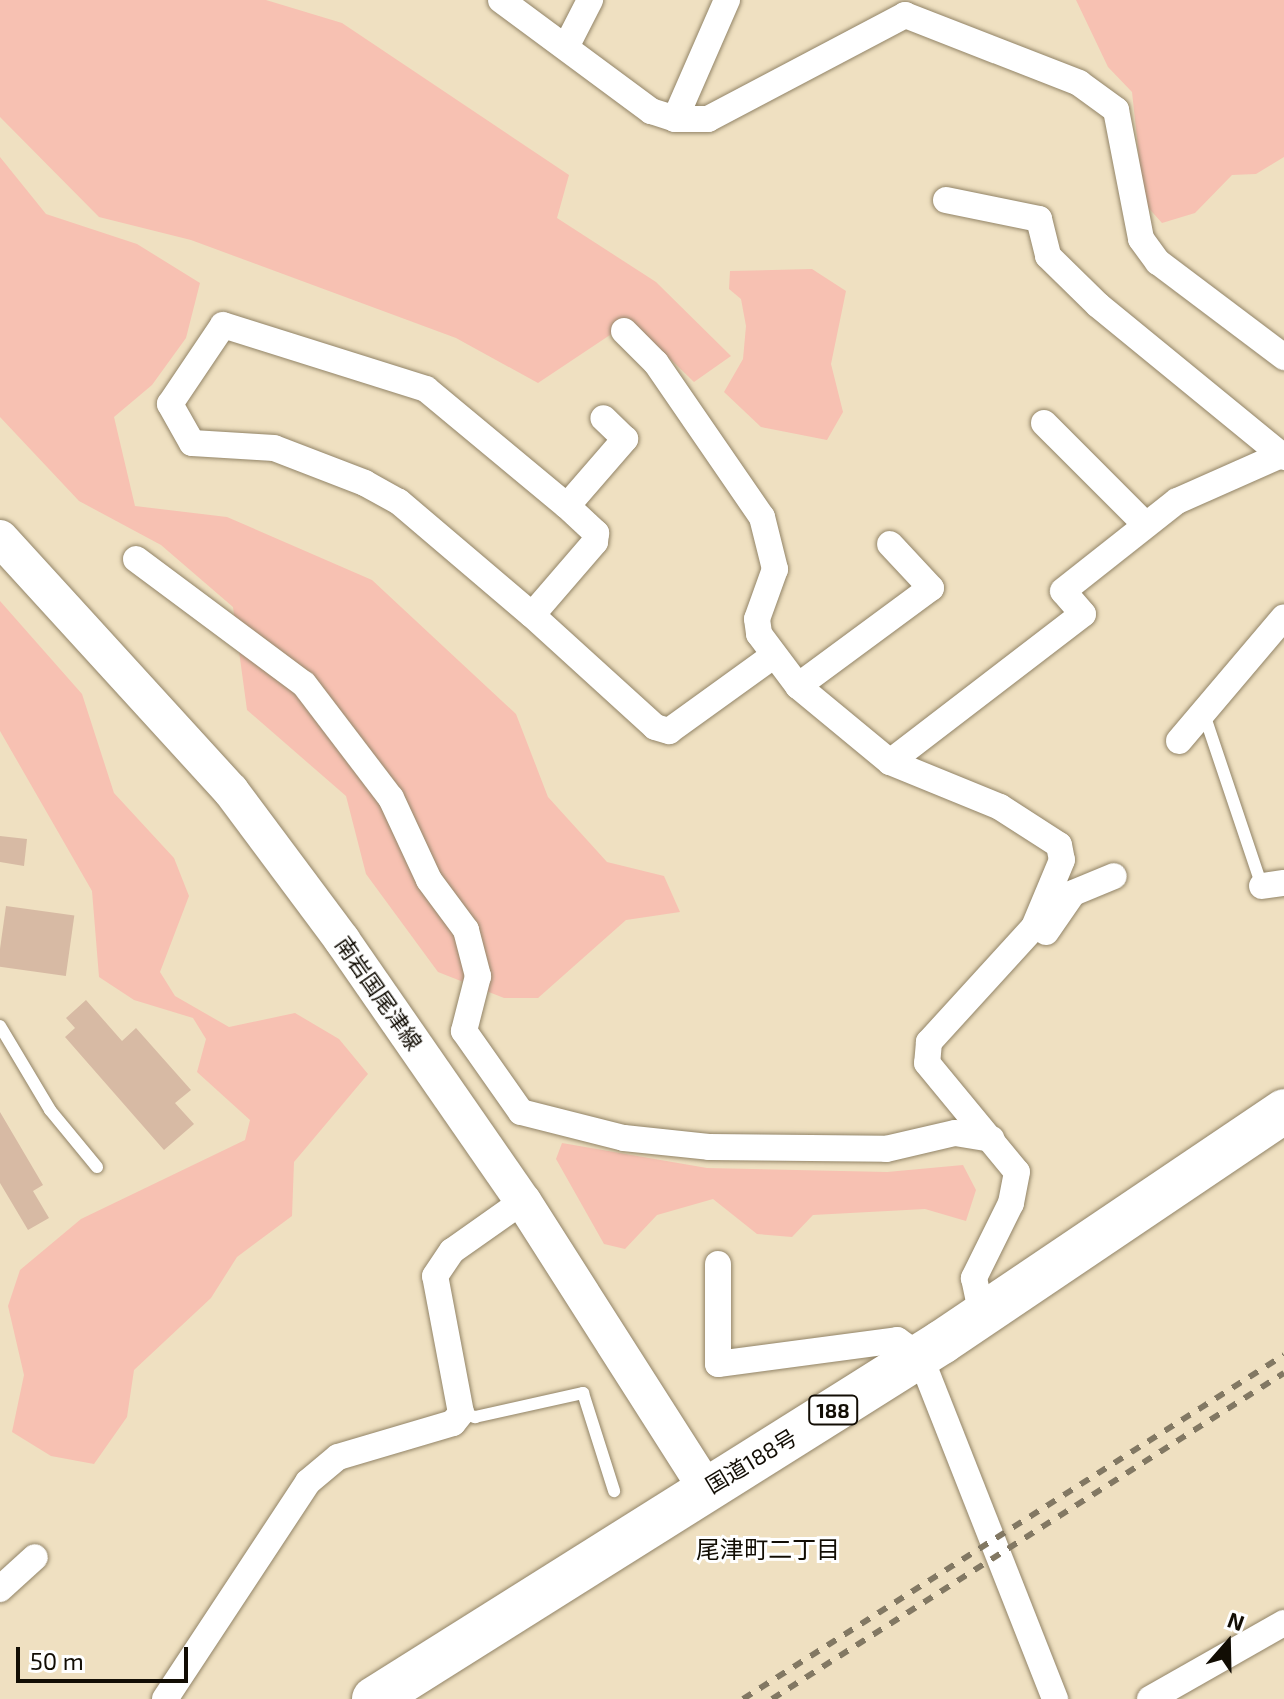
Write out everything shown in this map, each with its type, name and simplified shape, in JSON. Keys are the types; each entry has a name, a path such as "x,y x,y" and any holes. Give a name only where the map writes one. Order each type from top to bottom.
{"highway":[{"name":"国道188号","path":"374,1699 982,1316 1284,1111"}],"main road":[{"name":"南岩国尾津線","path":"0,538 231,791 523,1201 706,1488"}],"street":[{"path":"501,0 651,111 675,119 708,119 905,15 926,18 1104,95 1116,110 1141,239 1158,262 1284,357"},
{"path":"566,47 590,0"},
{"path":"675,119 727,0"},
{"path":"890,762 1083,614 1063,591 1146,525 1177,501 1283,456 1098,305 1048,256 1039,219 946,200"},
{"path":"532,615 595,542 596,533 426,389 239,326 223,325 170,404 192,443 274,448 399,502 532,615 655,727 669,731 773,656"},
{"path":"624,331 656,363 762,517 775,569 757,619 773,656 798,686 890,762 1000,807 1059,845 1052,886 1020,947 929,1042 927,1063 1017,1172 1011,1203 974,1278 982,1316"},
{"path":"567,506 625,439 603,418"},
{"path":"1044,423 1146,525"},
{"path":"798,686 931,588 890,544"},
{"path":"136,559 304,684 368,764 429,880 466,930 478,976 464,1031 521,1112 624,1138 709,1147 886,1149 955,1133 992,1139"},
{"path":"1179,741 1284,617"},
{"path":"1020,947 1035,945 1073,893 1114,876"},
{"path":"165,1699 308,1482 338,1457 453,1423 461,1413 435,1276 452,1251 523,1201"},
{"path":"718,1264 718,1364 897,1340 920,1356 1055,1699"},
{"path":"0,1589 35,1557"},
{"path":"1150,1699 1284,1623"}],"lane":[{"path":"1203,711 1273,884"},
{"path":"0,1026 50,1110 97,1167"},
{"path":"461,1413 475,1417 583,1393 614,1491"}],"shaded area":[{"path":"0,0 266,0 342,23 569,175 557,218 656,282 731,356 694,382 631,321 538,383 456,338 191,240 99,217 0,117"},
{"path":"1076,0 1284,0 1284,157 1256,174 1232,175 1195,213 1162,223 1144,203 1132,92 1108,67"},
{"path":"0,157 46,214 137,244 200,283 186,338 152,385 114,417 135,506 227,517 372,580 516,714 548,797 607,862 664,876 680,912 626,920 538,998 504,998 438,972 366,874 346,796 247,710 233,607 161,545 79,501 0,417"},
{"path":"812,269 846,291 831,364 843,412 827,440 761,427 724,392 743,359 746,326 741,299 729,289 730,271"},
{"path":"0,601 82,694 114,793 174,858 189,896 160,972 175,996 229,1027 295,1013 339,1039 368,1074 294,1162 292,1216 237,1257 211,1298 134,1370 127,1417 94,1464 51,1456 12,1432 24,1375 8,1306 20,1270 81,1219 245,1140 250,1120 197,1072 206,1039 193,1018 134,1000 99,977 92,891 0,731"},
{"path":"562,1143 707,1168 887,1172 963,1165 976,1190 966,1221 925,1209 813,1215 792,1237 757,1234 713,1199 657,1215 625,1249 604,1244 556,1159"}],"building":[{"path":"0,836 27,839 24,866 0,862"},
{"path":"6,906 74,916 66,976 0,967"},
{"path":"86,1000 122,1041 136,1028 191,1090 175,1103 194,1124 164,1150 65,1037 75,1028 66,1018"},
{"path":"0,1112 43,1185 33,1191 49,1218 28,1230 0,1183"}],"railway":[{"path":"743,1699 1284,1355"},
{"path":"772,1699 1284,1373"}],"district":[{"name":"尾津町二丁目","path":"768,1549"}]}
